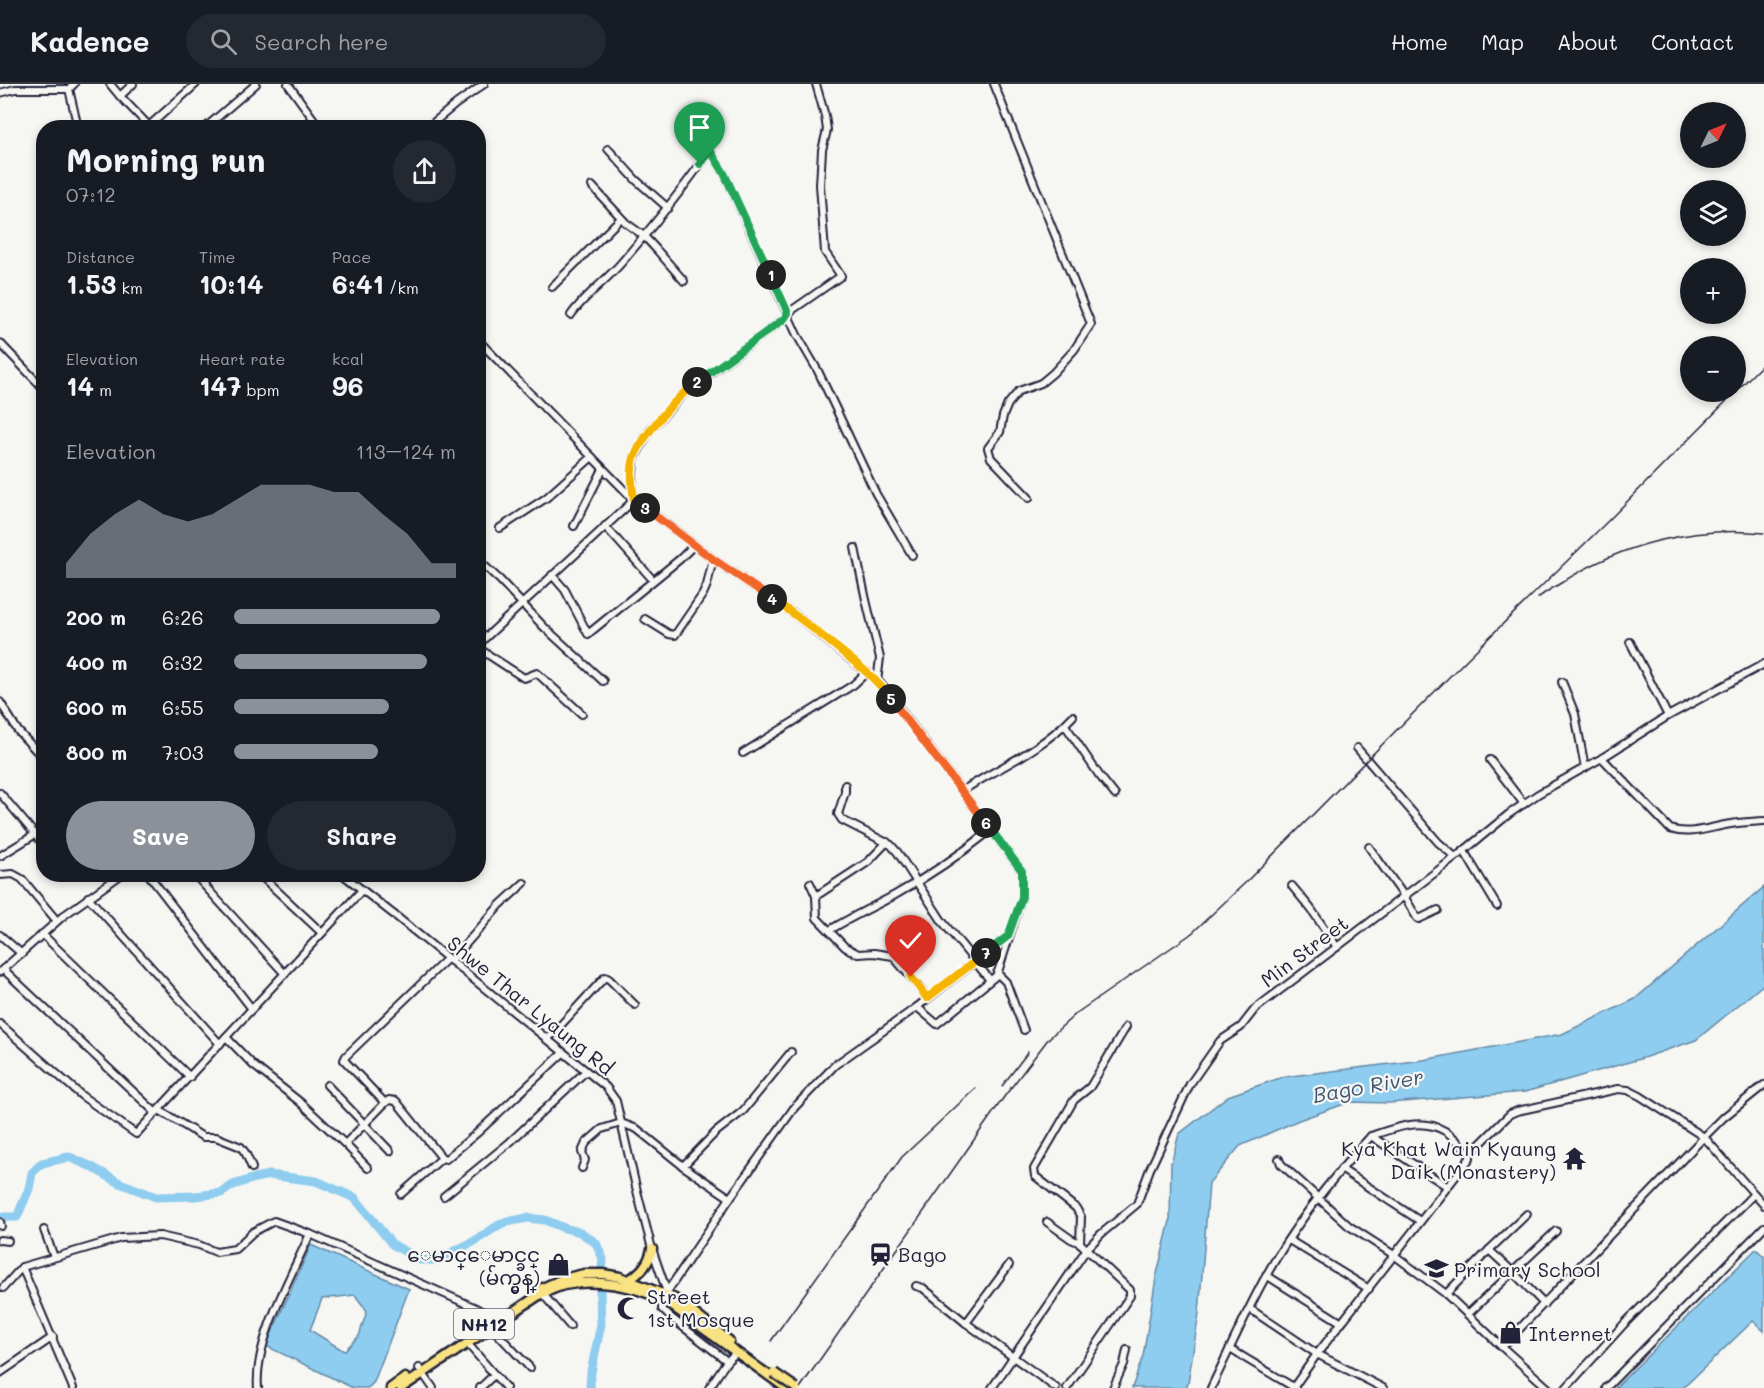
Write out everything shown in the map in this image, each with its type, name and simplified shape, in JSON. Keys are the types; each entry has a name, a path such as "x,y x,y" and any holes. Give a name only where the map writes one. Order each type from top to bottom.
{"highway":[{"path":"629,1280 643,1270 648,1263 652,1249"},
{"name":"NH12","path":"401,1388 421,1371 539,1288 563,1279 603,1279 629,1280 666,1297 736,1353 796,1388"},
{"name":"NH12","path":"391,1388 467,1343 492,1322 542,1293 584,1279"},
{"name":"NH12","path":"603,1279 675,1299 773,1375 786,1388"}],"street":[{"path":"110,84 143,120"},
{"path":"120,96 133,84"},
{"path":"157,120 196,84"},
{"path":"214,120 256,84"},
{"path":"288,84 314,120"},
{"path":"437,120 484,84"},
{"path":"634,500 632,487 634,459 650,430 686,391 784,319 788,313 841,276 825,252 820,185 822,150 827,129 816,84"},
{"path":"994,84 1091,324 1074,350 1053,373 1041,383 1018,391 1008,404 1000,432 988,448 991,458 1029,498"},
{"path":"0,93 14,87 72,87 77,120"},
{"path":"704,140 724,173 797,335 818,371 876,494 912,555"},
{"path":"608,149 636,180 668,208"},
{"path":"571,315 621,264 668,208 710,150"},
{"path":"592,186 621,218 644,236 684,281"},
{"path":"552,287 621,218"},
{"path":"0,344 36,380"},
{"path":"486,348 634,500 713,559 795,614 867,672 962,791 1022,871 1022,897 998,973 937,1024 916,1007"},
{"path":"500,528 546,498 592,457"},
{"path":"574,526 603,469"},
{"path":"486,637 634,500"},
{"path":"605,526 653,580"},
{"path":"552,575 564,590 588,634 694,545"},
{"path":"855,548 880,658 877,682"},
{"path":"645,619 669,634 675,635 703,594 713,559"},
{"path":"486,567 603,681"},
{"path":"1630,642 1668,717"},
{"path":"486,653 524,678 537,673 582,714"},
{"name":"Min Street","path":"992,1388 1086,1250 1101,1234 1137,1204 1150,1169 1190,1084 1220,1041 1241,1028 1255,1009 1464,851 1509,814 1668,717 1764,664"},
{"path":"743,753 854,685 867,672"},
{"path":"1562,682 1575,714 1585,768"},
{"path":"0,702 18,731 36,750"},
{"path":"962,791 1015,761 1065,725 1073,716"},
{"path":"1065,725 1115,795"},
{"path":"1357,748 1438,842 1455,857"},
{"path":"1602,759 1670,829 1694,832 1732,824 1764,821"},
{"path":"1490,760 1524,804"},
{"path":"845,785 838,814 842,820 891,845 942,921 990,980"},
{"path":"0,793 35,836 0,856"},
{"path":"830,930 848,918 917,882 992,830"},
{"path":"816,896 868,862 886,842"},
{"path":"1369,847 1419,920 1437,910"},
{"path":"1464,851 1497,906"},
{"path":"0,875 13,874 22,879 57,921"},
{"path":"110,882 57,921 2,971 158,1111 203,1137 216,1137 240,1147 252,1168"},
{"path":"154,882 252,1009"},
{"path":"202,882 285,974"},
{"path":"268,882 322,933"},
{"name":"Shwe Thar Lyaung Rd","path":"352,882 606,1087 616,1101 666,1297 662,1309 728,1360"},
{"path":"385,1103 344,1060 346,1056 449,960 500,905 524,883"},
{"path":"810,883 816,896 817,918 845,946 858,954 893,956 927,998"},
{"path":"1292,886 1337,947"},
{"path":"0,1024 82,1096 136,1134 362,890"},
{"path":"88,897 220,1044"},
{"path":"42,934 190,1077"},
{"path":"0,935 22,954"},
{"path":"666,1297 730,1198 794,1108 835,1065 916,1007 1008,936"},
{"path":"998,973 1006,982 1024,1030"},
{"path":"547,1040 605,977 635,1005"},
{"path":"1080,1243 1080,1213 1060,1194 1035,1176 1034,1169 1074,1100 1089,1087 1126,1027"},
{"path":"226,1037 253,1065 300,1102 368,1168"},
{"path":"683,1166 716,1132 743,1111 791,1052"},
{"path":"402,1194 442,1158 446,1159 477,1133 563,1053"},
{"path":"444,1196 510,1142 586,1071"},
{"path":"327,1085 390,1151"},
{"path":"1502,1347 1704,1137 1764,1085"},
{"path":"1230,1349 1294,1388 1317,1354 1470,1158 1470,1154 1510,1114 1517,1111 1618,1089 1628,1090 1704,1137 1764,1205"},
{"path":"345,1144 385,1103 389,1100 396,1101 442,1158"},
{"path":"582,1168 585,1160 582,1152 586,1143 602,1129 621,1123 637,1129 683,1166 730,1198"},
{"path":"1211,1388 1266,1275 1317,1198 1371,1136 1400,1125 1430,1125 1446,1131 1470,1154"},
{"path":"1371,1136 1448,1187"},
{"path":"1279,1159 1281,1164 1349,1226 1394,1255 1446,1294 1548,1388"},
{"path":"1341,1169 1420,1221"},
{"path":"1566,1388 1625,1323 1754,1194"},
{"path":"1446,1294 1527,1214"},
{"path":"3,1288 22,1267 121,1238 160,1236 199,1245 216,1252 235,1249 253,1232 274,1221 310,1234 476,1308 492,1322 530,1368"},
{"path":"1047,1222 1080,1243 1130,1290 1130,1296 1067,1388"},
{"path":"1606,1388 1764,1227"},
{"path":"44,1230 54,1257"},
{"path":"1468,1314 1556,1231"},
{"path":"258,1388 259,1360 269,1326 310,1234"},
{"path":"0,1240 8,1241"},
{"path":"1289,1240 1369,1289"},
{"path":"1489,1250 1544,1304"},
{"path":"966,1323 1009,1265"},
{"path":"22,1267 73,1388"},
{"path":"1266,1275 1342,1323"},
{"path":"916,1286 923,1288 966,1323 1056,1388"},
{"path":"542,1293 570,1326"},
{"path":"1250,1309 1317,1354 1383,1388"},
{"path":"0,1373 53,1337"},
{"path":"467,1343 506,1388"},
{"path":"1113,1388 1124,1364 1126,1350"},
{"path":"709,1388 728,1360 736,1353"},
{"path":"421,1371 433,1388"},
{"path":"480,1388 494,1375"}],"water":[{"name":"Bago River","path":"1764,887 1764,984 1696,1040 1643,1058 1525,1092 1389,1103 1350,1102 1299,1120 1240,1146 1209,1183 1199,1313 1186,1388 1132,1388 1143,1356 1156,1278 1170,1221 1171,1163 1179,1134 1228,1096 1283,1077 1423,1060 1562,1034 1635,999"},
{"path":"311,1245 409,1289 374,1382 368,1388 353,1388 266,1346","holes":["355,1295 367,1311 359,1336 344,1351 310,1330 322,1299"]},
{"path":"1756,1249 1764,1256 1764,1331 1753,1321 1683,1388 1615,1388"}],"waterway":[{"path":"0,1217 17,1217 29,1189 32,1173 42,1163 69,1157 120,1183 156,1197 221,1193 233,1185 269,1175 316,1181 355,1198 392,1244 420,1260 436,1260 473,1242 502,1223 527,1218 545,1220 580,1232 596,1243 603,1259 600,1293 601,1324 590,1388"}],"railway":[{"path":"800,1388 1004,1097 1049,1038 1078,1012 1191,934 1244,884 1764,363"},
{"path":"1538,598 1584,569 1633,548 1684,535 1711,532 1764,533"},
{"path":"1002,1086 1028,1052"},
{"path":"771,1341 902,1157 976,1088"}],"place":[{"name":"Kya Khat Wain Kyaung Daik (Monastery)","path":"1574,1159"},
{"name":"Bago","path":"880,1254"},
{"name":"ေမာင္ေမာင္ခင္ (မ်က္မွန္)","path":"558,1265"},
{"name":"Primary School","path":"1436,1269"},
{"name":"Street 1st Mosque","path":"629,1308"},
{"name":"Internet","path":"1511,1333"}],"route":[{"path":"700,164 710,150 724,173 788,313 784,319 757,340 686,391 650,430 634,459 632,487 634,500 713,559 795,614 880,684 1022,871 1022,897 1008,936 927,998 911,977"}]}
